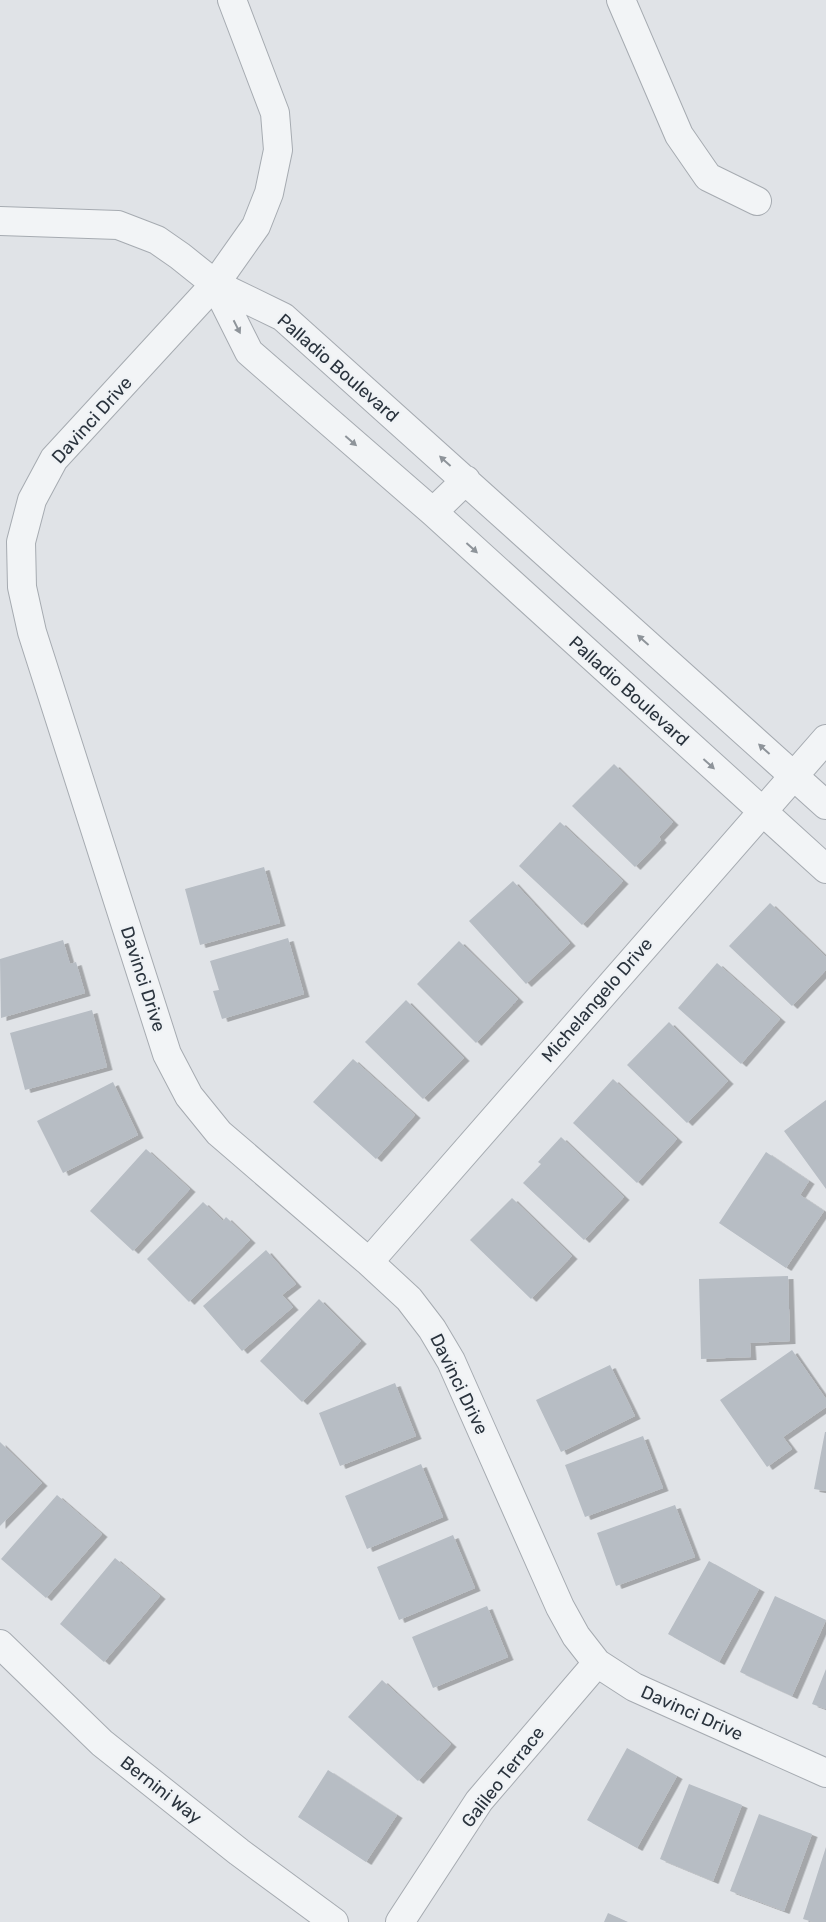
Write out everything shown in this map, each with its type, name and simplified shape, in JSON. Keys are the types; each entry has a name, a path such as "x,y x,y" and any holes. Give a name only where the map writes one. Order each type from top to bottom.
{"street":[{"name":"Davinci Drive","path":"232,0 275,113 278,150 269,193 256,226 215,284 54,459 32,500 21,542 22,587 32,632 167,1054 190,1096 219,1133 369,1262 409,1299 432,1328 451,1361 560,1607 576,1636 597,1663 634,1686 826,1773"},
{"path":"621,0 679,135 708,177 757,201"},
{"path":"0,221 118,225 157,240 215,284"},
{"name":"Palladio Boulevard","path":"215,284 283,317 826,805"},
{"name":"Palladio Boulevard","path":"215,284 249,352 433,512 761,812 826,869"},
{"path":"433,512 466,480"},
{"name":"Michelangelo Drive","path":"369,1262 826,739"},
{"name":"Bernini Way","path":"0,1644 102,1744 239,1852 334,1922"},
{"name":"Galileo Terrace","path":"400,1922 479,1801 597,1663"}],"building":[{"path":"614,764 673,822 659,837 661,840 635,867 572,806"},
{"path":"560,822 623,881 582,925 519,866"},
{"path":"264,867 280,923 200,945 185,889"},
{"path":"513,881 570,943 526,984 469,921"},
{"path":"770,903 826,957 826,970 792,1006 729,946"},
{"path":"288,938 304,994 222,1019 213,991 219,990 210,961"},
{"path":"63,940 70,964 76,962 85,993 1,1018 0,959"},
{"path":"459,941 518,999 476,1043 417,984"},
{"path":"717,963 780,1019 741,1064 678,1008"},
{"path":"406,1000 464,1058 423,1099 365,1042"},
{"path":"92,1010 107,1067 25,1090 10,1033"},
{"path":"669,1022 728,1081 687,1123 627,1065"},
{"path":"353,1059 415,1115 376,1159 313,1102"},
{"path":"613,1079 677,1139 637,1183 573,1123"},
{"path":"113,1082 138,1135 63,1173 37,1121"},
{"path":"826,1100 826,1189 784,1131"},
{"path":"561,1137 624,1197 584,1240 523,1183 541,1164 538,1162"},
{"path":"146,1149 190,1189 133,1251 90,1211"},
{"path":"766,1152 809,1181 800,1195 824,1211 786,1268 719,1223"},
{"path":"512,1198 572,1256 531,1299 470,1240"},
{"path":"203,1202 223,1221 226,1217 250,1240 189,1302 147,1259"},
{"path":"266,1250 296,1284 282,1295 293,1307 242,1351 203,1306"},
{"path":"788,1276 790,1341 750,1343 751,1357 701,1359 699,1279"},
{"path":"319,1299 361,1341 302,1402 260,1361"},
{"path":"792,1350 826,1399 826,1407 783,1437 792,1449 767,1467 720,1400"},
{"path":"610,1365 635,1416 561,1452 536,1400"},
{"path":"395,1383 416,1436 340,1466 319,1413"},
{"path":"826,1432 826,1491 814,1489"},
{"path":"643,1436 663,1488 585,1517 565,1465"},
{"path":"0,1442 42,1483 0,1526"},
{"path":"421,1464 443,1517 367,1549 345,1496"},
{"path":"57,1495 102,1534 46,1598 1,1559"},
{"path":"675,1505 695,1557 616,1586 597,1533"},
{"path":"453,1535 475,1588 399,1620 377,1567"},
{"path":"115,1558 160,1596 104,1662 60,1624"},
{"path":"709,1561 759,1589 719,1662 668,1634"},
{"path":"775,1596 826,1620 792,1696 740,1672"},
{"path":"487,1606 508,1657 433,1688 412,1637"},
{"path":"826,1669 826,1709 812,1704"},
{"path":"382,1680 451,1744 418,1781 348,1717"},
{"path":"627,1748 677,1776 637,1848 587,1820"},
{"path":"328,1770 397,1815 366,1862 298,1817"},
{"path":"689,1784 742,1805 713,1881 660,1859"},
{"path":"759,1814 812,1834 784,1911 730,1891"},
{"path":"826,1847 826,1922 813,1922 803,1919"},
{"path":"608,1913 628,1922 604,1922"}]}
